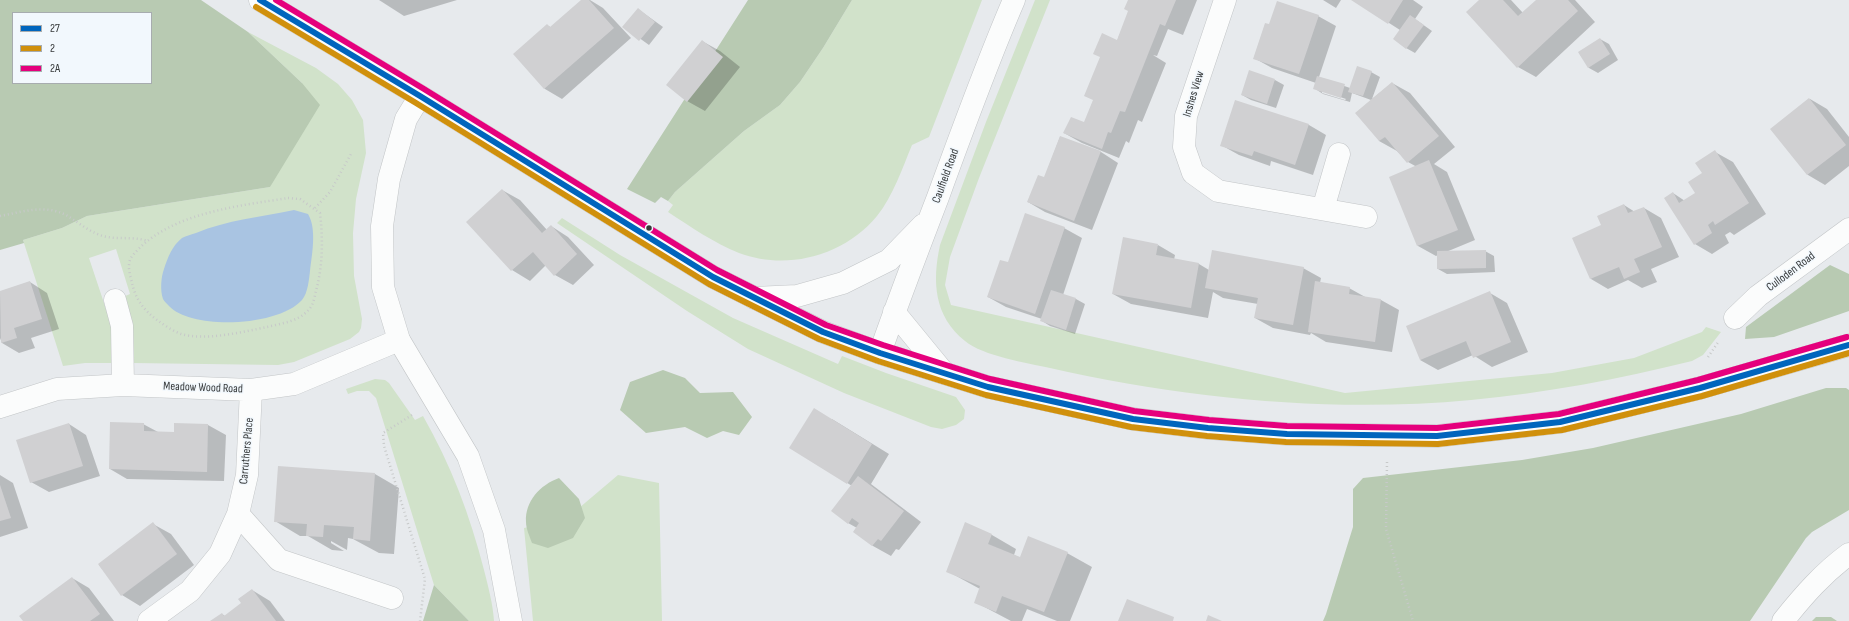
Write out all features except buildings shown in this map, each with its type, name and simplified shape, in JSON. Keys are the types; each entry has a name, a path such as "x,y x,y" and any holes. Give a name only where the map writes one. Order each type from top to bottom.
{"main road":[{"path":"260,0 420,96 713,277 823,332 880,353 988,387 1133,419 1208,428 1287,434 1436,436 1560,422 1700,388 1849,345"},
{"name":"Caulfield Road","path":"880,353 992,49 1014,0"},
{"name":"Inshes View","path":"1225,0 1186,116 1184,147 1194,173 1218,191 1366,217"},
{"path":"420,96 406,119 389,178 382,226 383,287 399,340 468,456 492,523 511,621"},
{"path":"1323,209 1338,154"},
{"path":"754,298 797,296 843,284 889,260 931,216"},
{"name":"Culloden Road","path":"1735,318 1758,296 1849,229"},
{"path":"115,300 122,326 123,385"},
{"path":"894,312 944,372"},
{"name":"Meadow Wood Road","path":"0,407 57,390 123,385 251,390 294,384 399,340"},
{"name":"Carruthers Place","path":"149,621 190,591 220,554 238,514 247,475 251,390"},
{"path":"238,514 279,560 392,598"},
{"path":"1783,621 1806,593 1831,567 1849,554"}],"path":[{"path":"314,208 330,192 352,152"},
{"path":"288,198 300,199 314,208 320,213 323,249 319,281 312,305 302,317 283,323 246,331 208,336 180,334 147,312 136,296 128,267 132,256 148,241 170,227 196,217 223,210 288,198"},
{"path":"0,216 48,209 66,215 101,236 116,239 139,238 148,241"},
{"path":"1700,388 1695,374 1735,318"},
{"path":"420,621 425,579 384,446 383,434 436,401"},
{"path":"1388,436 1386,529 1412,621"}],"green space":[{"path":"0,0 201,0 248,32 302,83 320,105 270,187 87,216 62,228 23,240 24,243 0,250"},
{"path":"748,0 852,0 823,48 800,82 780,105 744,131 675,192 668,201 661,197 655,203 627,189"},
{"path":"852,0 982,0 929,137 912,145 888,200 877,216 864,230 831,250 814,256 795,260 776,260 757,258 730,249 668,212 673,205 668,201 675,192 744,131 780,105 800,82 823,48"},
{"path":"1035,0 1050,0 979,178 950,257 945,285 951,305 1345,393 1552,373 1634,358 1702,332 1706,327 1721,332 1703,355 1692,361 1637,374 1555,389 1499,397 1419,404 1313,404 1206,395 1101,379 1018,361 983,351 965,341 955,331 947,321 941,309 936,285 936,272 940,245 986,122"},
{"path":"248,32 316,68 338,84 352,100 363,120 366,153 356,199 353,233 354,276 362,319 359,332 350,339 294,362 278,365 133,363 123,297 130,294 116,249 89,258 112,327 114,363 85,363 63,366 23,240 62,228 87,216 270,187 302,83"},
{"path":"562,218 620,255 733,318 838,364 842,356 956,397 965,410 964,419 956,425 942,429 931,427 844,393 748,349 687,311 557,223"},
{"path":"1830,265 1849,274 1849,311 1774,337 1745,339 1746,327"},
{"path":"663,370 685,378 700,393 733,392 752,417 739,435 723,431 707,438 685,427 646,433 620,410 630,382"},
{"path":"375,379 385,380 389,383 415,420 423,416 433,434 451,472 466,510 479,550 489,589 494,621 469,621 434,585 376,398 369,391 357,391 348,394 346,389"},
{"path":"1826,388 1846,388 1849,390 1849,510 1812,532 1806,538 1750,621 1323,621 1353,527 1353,489 1363,478 1522,460 1593,448 1741,414"},
{"path":"618,475 659,483 662,621 533,621 524,528 566,519"},
{"path":"559,478 579,499 585,518 573,538 548,548 532,543 527,527 526,514 531,501 540,489"},
{"path":"434,585 469,621 423,621"},
{"path":"1816,617 1831,617 1837,621 1812,621"}],"water":[{"path":"294,210 308,214 311,220 313,242 309,282 306,294 302,300 291,309 256,320 216,322 197,319 181,314 163,300 161,288 163,272 171,252 182,238 232,222"}],"transit line":[{"name":"27","path":"260,0 420,96 713,277 823,332 880,353 988,387 1133,419 1208,428 1287,434 1437,436 1560,422 1700,388 1849,345"},
{"name":"2A","path":"276,0 424,89 717,270 826,325 990,379 1134,411 1209,420 1287,426 1437,428 1559,414 1698,380 1847,337"},
{"name":"2","path":"256,7 416,103 709,284 819,339 878,361 986,395 1131,427 1207,436 1286,442 1438,444 1562,430 1702,396 1849,353"}]}
